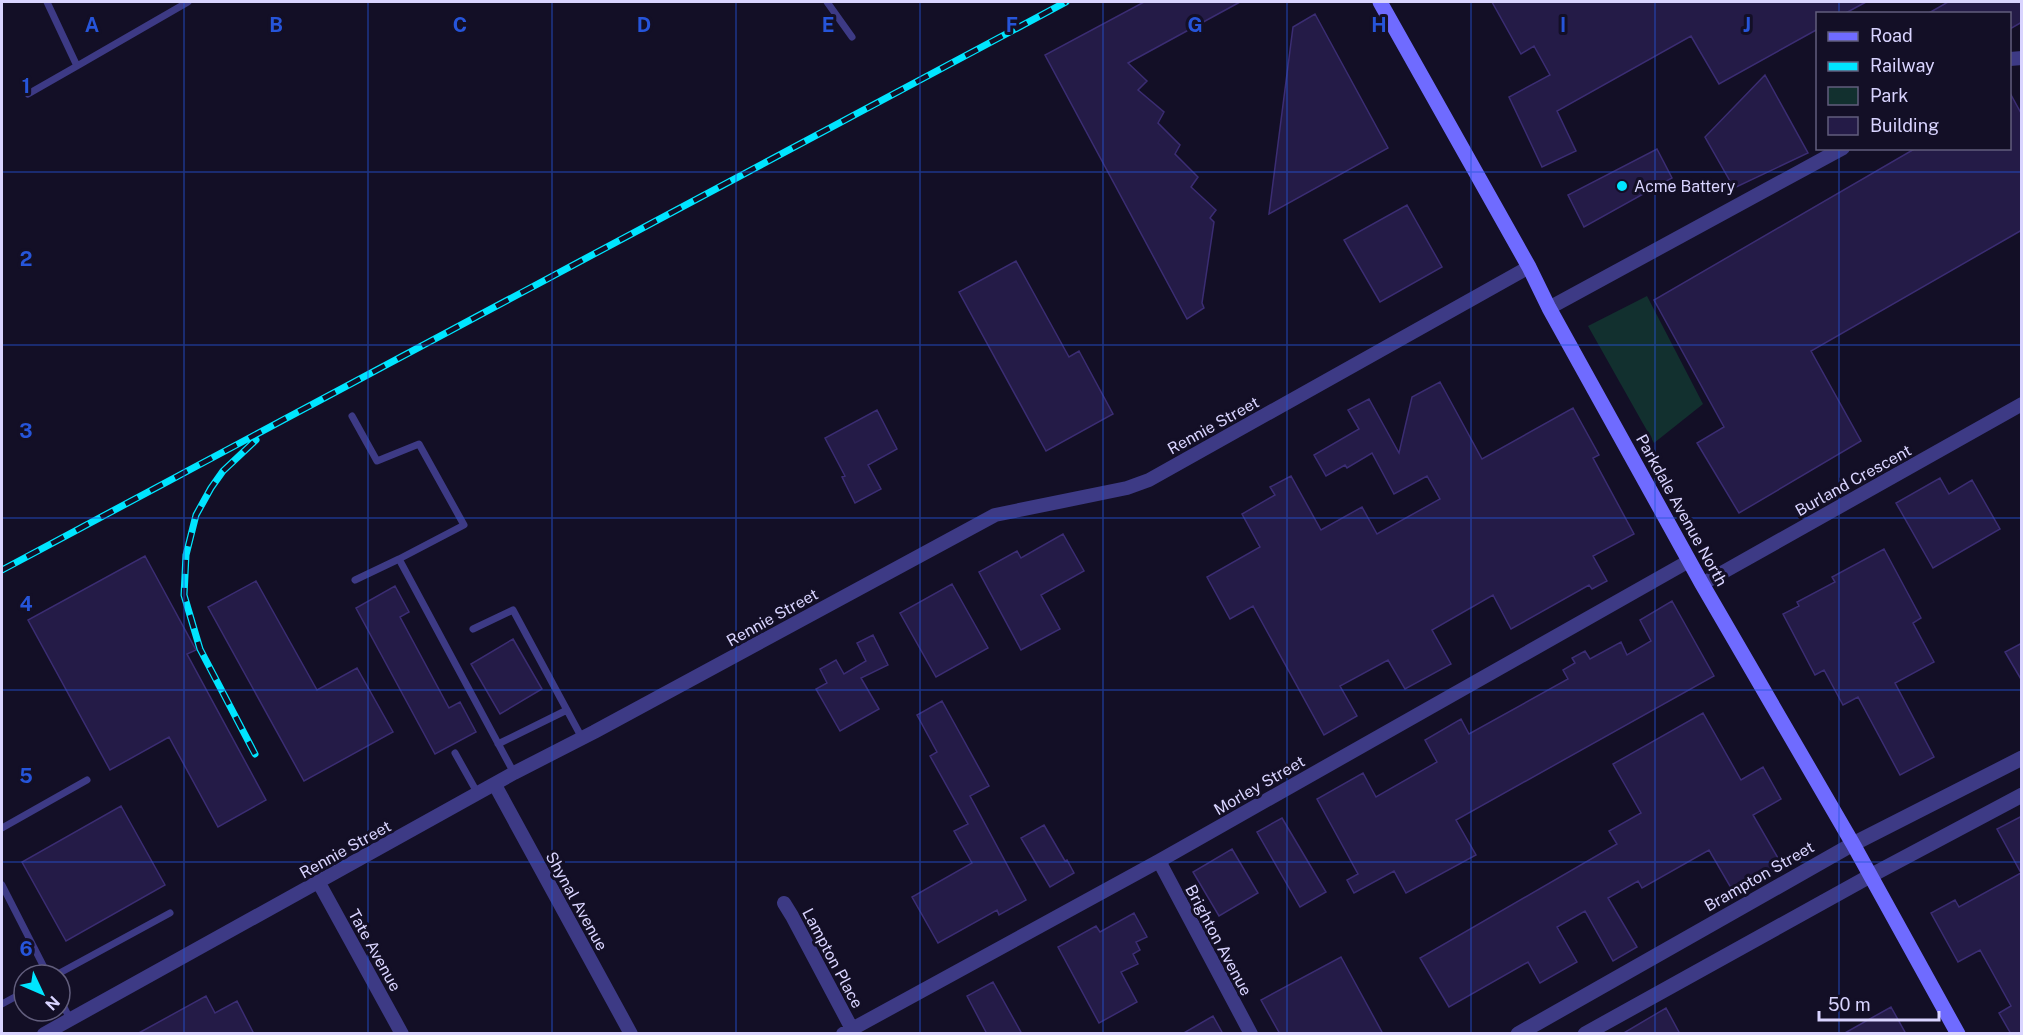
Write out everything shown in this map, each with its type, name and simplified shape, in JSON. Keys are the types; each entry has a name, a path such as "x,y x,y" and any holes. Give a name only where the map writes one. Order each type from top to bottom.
{"main road":[{"name":"Parkdale Avenue North","path":"1380,2 1529,267 1549,308 1689,561 1853,844 1958,1034"}],"street":[{"path":"1549,308 1840,150"},
{"name":"Rennie Street","path":"72,1018 514,773 995,515 1127,488 1149,480 1529,267"},
{"name":"Burland Crescent","path":"1702,584 2022,404"},
{"name":"Morley Street","path":"847,1031 1159,861 1689,561"},
{"name":"Brampton Street","path":"1518,1034 1853,844 2022,758"},
{"name":"Shynal Avenue","path":"495,785 631,1034"},
{"path":"1585,1034 1870,876 2022,795"},
{"name":"Brighton Avenue","path":"1159,861 1251,1034"},
{"name":"Tate Avenue","path":"319,882 402,1034"},
{"name":"Lampton Place","path":"784,903 847,1031"},
{"name":"Rennie Street","path":"44,1034 63,1023"}],"lane":[{"path":"47,2 77,66"},
{"path":"28,94 188,2"},
{"path":"827,2 852,37"},
{"path":"352,416 377,461 419,444 464,525 355,580"},
{"path":"399,559 514,773"},
{"path":"473,629 513,610 582,738"},
{"path":"498,744 567,710"},
{"path":"455,753 478,794"},
{"path":"2,828 87,780"},
{"path":"2,885 42,963"},
{"path":"72,966 170,913"}],"green space":[{"path":"1647,296 1703,404 1654,443 1588,326"}],"building":[{"path":"1144,2 1240,2 1128,63 1147,81 1138,90 1164,112 1158,123 1180,145 1175,154 1198,177 1191,187 1216,210 1210,218 1214,222 1202,303 1204,308 1187,319 1045,55"},
{"path":"1492,2 1866,2 1848,12 1816,12 1816,30 1719,84 1691,36 1557,111 1576,151 1542,167 1509,97 1550,75 1534,46 1521,54"},
{"path":"1948,2 2022,2 2022,22 2011,28 2011,12 1930,12"},
{"path":"1315,14 1388,148 1269,214 1293,27"},
{"path":"1765,75 1808,153 1734,188 1705,137"},
{"path":"2011,95 2022,115 2022,230 1811,351 1861,441 1739,513 1697,443 1724,427 1654,300 1913,150 2011,150"},
{"name":"Acme Battery","path":"1657,149 1672,178 1584,227 1568,195"},
{"path":"1407,205 1442,267 1380,302 1344,240"},
{"path":"1016,261 1069,357 1079,351 1113,414 1046,451 959,292"},
{"path":"1440,382 1482,459 1573,408 1599,455 1593,458 1634,534 1593,556 1607,581 1592,589 1589,585 1511,629 1493,595 1432,630 1451,664 1405,689 1388,660 1340,686 1357,716 1324,735 1253,606 1230,619 1207,577 1260,547 1242,514 1275,495 1270,487 1291,476 1321,530 1362,507 1377,534 1440,499 1427,476 1394,494 1372,453 1347,468 1345,465 1326,476 1314,455 1359,429 1348,410 1369,399 1399,453 1412,397"},
{"path":"877,410 897,449 868,465 881,489 855,503 842,477 845,476 825,438"},
{"path":"1940,478 1949,494 1972,480 2000,529 1933,568 1896,503"},
{"path":"1063,534 1084,571 1041,595 1060,629 1021,650 979,572 1017,551 1021,558"},
{"path":"1884,549 1921,618 1913,623 1934,662 1895,683 1934,757 1900,775 1858,697 1843,705 1824,670 1815,675 1783,614 1799,606 1797,602 1835,582 1832,577"},
{"path":"145,556 196,650 187,654 266,800 218,827 169,737 110,770 28,620"},
{"path":"256,581 317,690 357,668 393,732 304,781 208,607"},
{"path":"952,584 988,648 936,677 900,613"},
{"path":"395,586 409,612 400,617 449,708 460,702 476,732 435,754 356,608"},
{"path":"1672,601 1714,676 1456,820 1476,855 1406,893 1394,871 1354,893 1347,880 1358,874 1317,799 1363,773 1376,797 1437,762 1425,740 1461,719 1469,734 1568,679 1563,670 1575,663 1572,658 1585,651 1590,659 1621,642 1627,655 1651,641 1640,620"},
{"path":"873,635 888,665 861,678 879,709 840,731 816,689 827,683 820,669 836,660 844,674 866,661 857,643"},
{"path":"513,639 542,689 500,714 471,664"},
{"path":"2022,643 2022,681 2005,652"},
{"path":"942,701 989,786 970,796 1026,900 999,915 997,910 938,943 912,897 972,863 954,831 968,824 930,756 937,752 917,715"},
{"path":"1703,713 1741,780 1763,767 1781,799 1753,815 1782,865 1734,893 1709,850 1642,888 1638,881 1608,898 1637,947 1613,961 1585,911 1557,927 1577,962 1540,983 1528,962 1449,1007 1420,958 1617,844 1609,831 1641,813 1613,764"},
{"path":"121,806 165,885 66,941 22,862"},
{"path":"2022,816 2022,1034 2011,1034 1999,1013 2011,1006 1980,950 1958,962 1931,913 1955,900 1959,907 2021,873 1997,829"},
{"path":"1282,818 1326,892 1300,907 1257,832"},
{"path":"1044,825 1074,873 1050,887 1021,838"},
{"path":"1232,849 1258,893 1219,916 1193,872"},
{"path":"1134,913 1147,937 1136,942 1140,950 1133,954 1138,964 1121,972 1137,1002 1099,1023 1058,947 1096,926 1100,932"},
{"path":"1341,957 1383,1034 1280,1034 1261,1000"},
{"path":"993,982 1022,1034 987,1034 967,996"},
{"path":"206,996 215,1013 237,1001 254,1034 137,1034"},
{"path":"1891,1007 1906,1034 1843,1034"},
{"path":"1666,1008 1680,1034 1622,1034"},
{"path":"1213,1016 1223,1034 1182,1034"}],"railway":[{"path":"2,570 1066,2"},
{"path":"255,754 200,649 184,595 186,555 196,515 223,471 256,440"}],"place":[{"name":"Acme Battery","path":"1622,186"}]}
